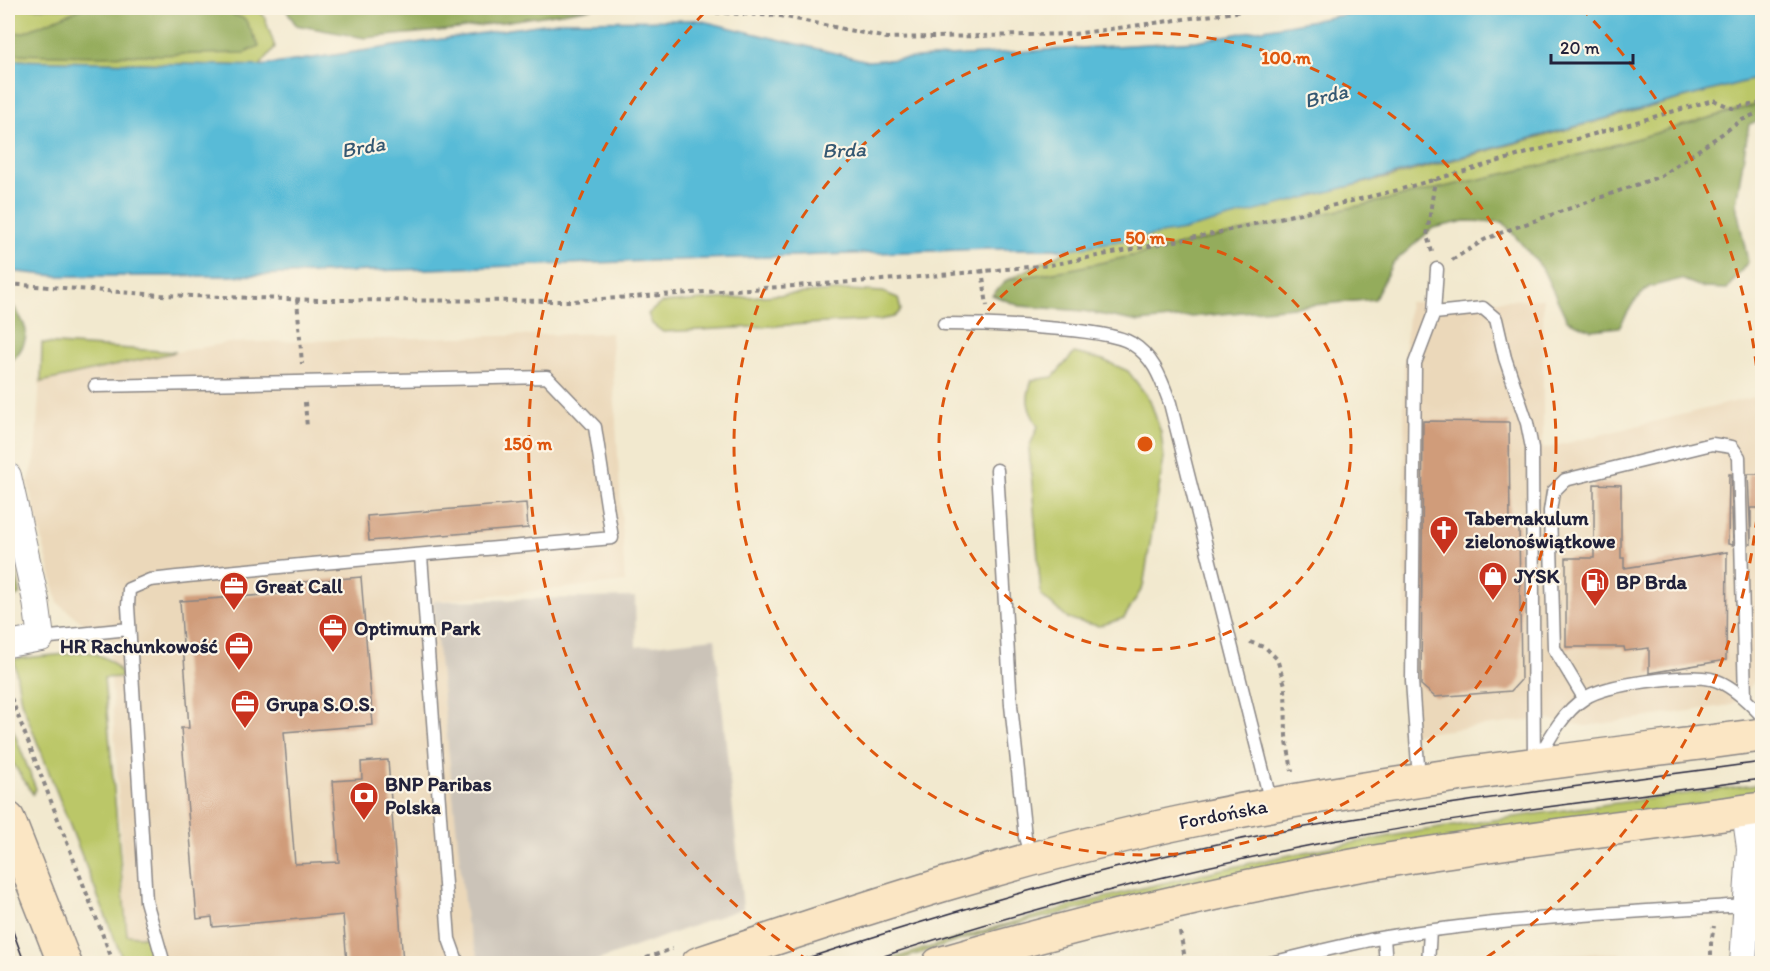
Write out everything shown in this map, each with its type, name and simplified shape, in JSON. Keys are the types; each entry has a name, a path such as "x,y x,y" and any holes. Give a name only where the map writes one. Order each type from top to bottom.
{"main road":[{"name":"Fordońska","path":"698,963 1031,858 1171,825 1271,805 1419,780 1762,735"},
{"path":"939,963 1045,933 1201,895 1348,867 1754,811"},
{"path":"8,819 65,963"}],"street":[{"path":"8,476 36,601 41,638 8,644"},
{"path":"1743,963 1754,811"}],"lane":[{"path":"1419,780 1412,681 1415,363 1434,313 1437,269"},
{"path":"1434,313 1483,308 1496,319 1505,358 1527,423 1532,448 1534,765"},
{"path":"944,324 990,324 1106,335 1129,342 1148,356 1160,374 1170,403 1271,805"},
{"path":"95,386 547,377 596,427 612,538 421,556 316,562 150,580 129,589 129,628 146,902 164,963"},
{"path":"1584,698 1554,648 1550,511 1554,492 1565,480 1712,444 1731,447 1739,457 1745,699"},
{"path":"997,470 1011,705 1025,837 1031,858"},
{"path":"421,556 449,939 458,963"},
{"path":"41,638 129,628"},
{"path":"1534,765 1571,709 1584,698 1598,691 1675,677 1712,679 1745,699 1762,716"},
{"path":"1266,963 1384,938 1430,931 1557,918 1746,905"},
{"path":"1428,963 1430,931"},
{"path":"1384,938 1386,963"}],"path":[{"path":"458,8 463,14 625,8 781,16 887,38 1074,34 1265,8"},
{"path":"8,284 160,295 297,299 573,301 897,279 1050,265 1212,234 1435,179 1713,100 1732,108 1762,104"},
{"path":"1435,179 1426,236 1437,269 1484,240 1661,177 1742,120 1762,111"},
{"path":"982,270 990,324"},
{"path":"297,299 300,337"},
{"path":"305,396 307,428"},
{"path":"1228,633 1266,648 1277,659 1286,685 1286,736 1293,777"},
{"path":"8,690 114,963"},
{"path":"1179,928 1186,963"}],"shaded area":[{"path":"1543,299 1543,449 1762,395 1762,674 1731,705 1586,726 1542,719 1406,735 1404,364 1409,302"},
{"path":"611,333 625,582 433,601 466,921 480,963 162,963 156,936 127,935 109,645 58,603 28,483 35,460 42,343 176,352 227,343"},
{"path":"635,597 636,647 715,638 743,908 590,963 480,963 466,921 433,601"},
{"path":"1620,953 1620,963 1546,963 1559,954"}],"green space":[{"path":"8,8 256,8 264,16 275,47 260,66 8,60"},
{"path":"83,8 217,8 245,19 259,46 245,53 97,56 8,54 8,31 22,33"},
{"path":"285,8 593,8 459,29 365,38 296,25"},
{"path":"1762,77 1762,103 1540,166 1077,268 1007,280 1070,249 1391,177"},
{"path":"1762,103 1762,121 1749,124 1736,204 1748,262 1727,289 1704,288 1681,279 1649,287 1634,302 1619,327 1591,330 1567,320 1542,268 1503,222 1465,221 1433,228 1392,264 1375,299 1139,322 1083,311 1020,306 992,295 1007,280 1077,268 1540,166"},
{"path":"849,290 883,292 898,298 901,310 894,317 879,320 663,332 652,324 648,314 661,303"},
{"path":"8,305 14,307 22,319 26,335 18,354 8,363"},
{"path":"42,343 176,352 41,382"},
{"path":"1074,353 1103,360 1128,371 1150,400 1161,433 1164,458 1143,587 1124,618 1099,626 1068,619 1041,595 1029,448 1038,426 1029,409 1028,393 1032,380 1053,377"},
{"path":"8,533 20,594 8,602"},
{"path":"88,652 108,660 122,677 104,678 127,935 151,937 158,963 124,963 21,701 14,659"},
{"path":"8,717 36,789 33,794 8,756"},
{"path":"1762,784 1762,794 1127,898 1000,928 889,963 876,964 1071,906 1269,859 1447,827"}],"water":[{"name":"Brda","path":"1382,8 1762,8 1762,77 1184,230 1070,249 987,249 231,276 57,276 8,271 8,60 260,66 564,21 698,20 868,61 1196,41"}],"building":[{"path":"1423,421 1509,422 1510,524 1519,524 1521,680 1511,691 1435,697 1421,685"},
{"path":"1729,474 1731,474 1733,545 1728,544"},
{"path":"1748,474 1762,474 1762,508 1751,508 1751,545"},
{"path":"1594,484 1621,485 1621,558 1624,558 1624,568 1727,552 1726,660 1649,673 1649,648 1625,651 1624,647 1566,647 1566,558 1594,558"},
{"path":"526,503 528,528 369,541 367,516"},
{"path":"361,577 373,725 284,732 295,864 339,862 333,781 362,779 361,762 388,760 403,963 347,963 343,915 213,927 212,917 197,919 181,728 189,728 180,601 293,593 292,583"}],"tram line":[{"path":"789,964 997,900 1102,871 1208,846 1415,809 1762,762"},
{"path":"860,964 983,925 1107,891 1296,848 1560,805 1762,779"},
{"path":"8,918 25,964"}],"place":[{"name":"Tabernakulum zielonoświątkowe","path":"1444,556"},
{"name":"JYSK","path":"1493,602"},
{"name":"BP Brda","path":"1595,608"},
{"name":"Great Call","path":"234,612"},
{"name":"Optimum Park","path":"333,654"},
{"name":"HR Rachunkowość","path":"239,672"},
{"name":"Grupa S.O.S.","path":"245,730"},
{"name":"BNP Paribas Polska","path":"364,822"}]}
